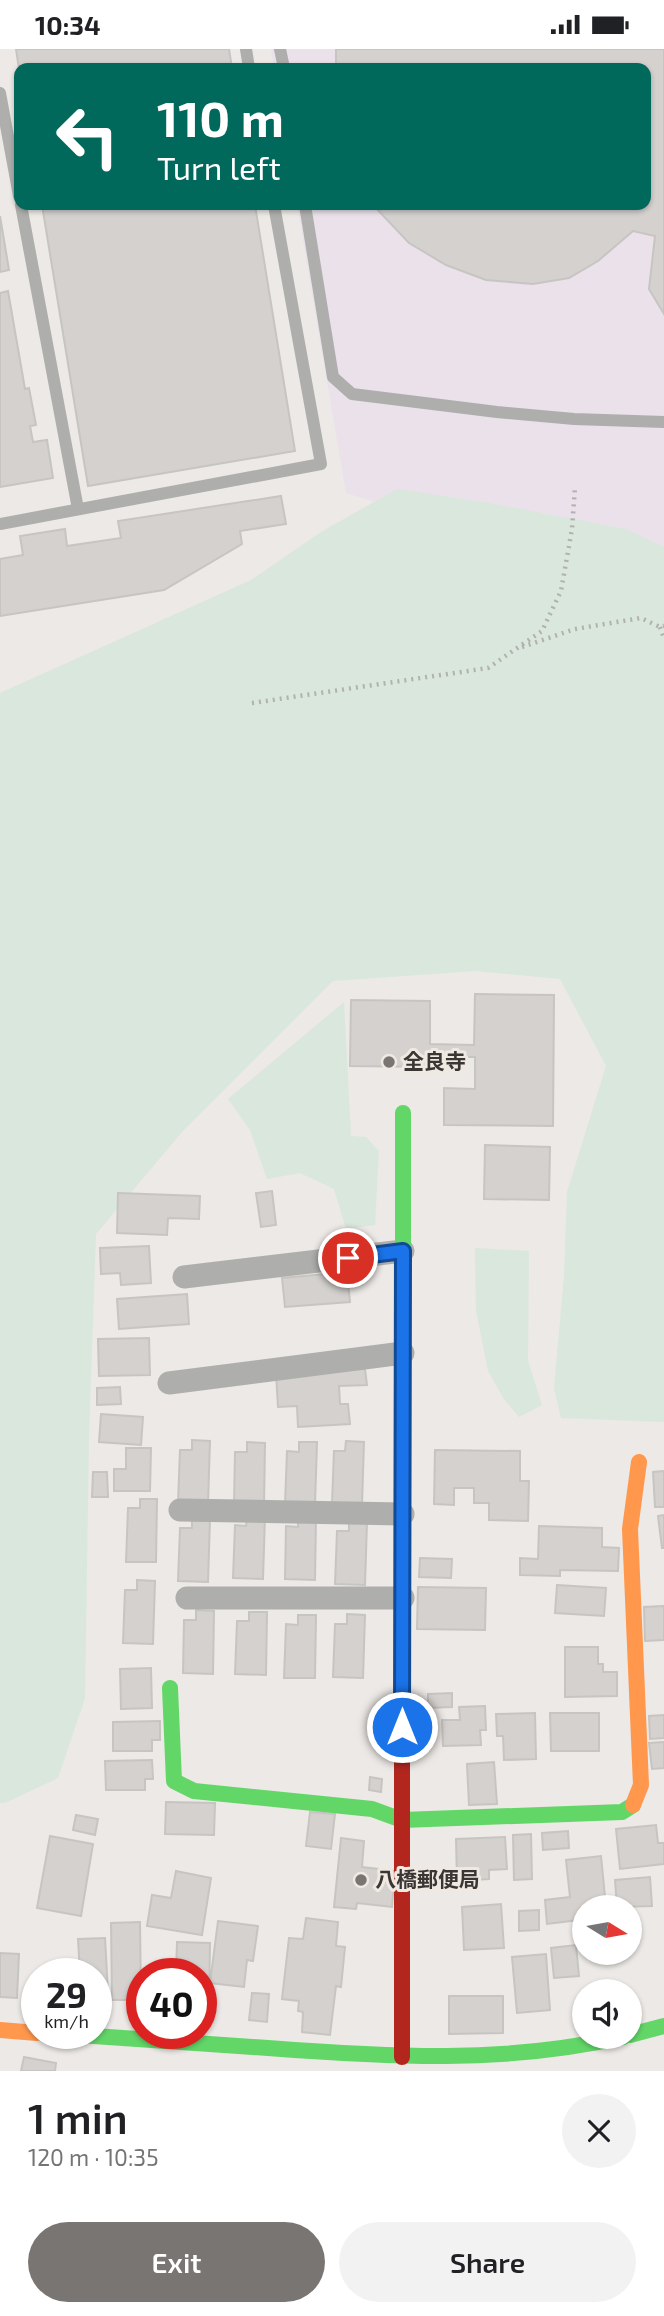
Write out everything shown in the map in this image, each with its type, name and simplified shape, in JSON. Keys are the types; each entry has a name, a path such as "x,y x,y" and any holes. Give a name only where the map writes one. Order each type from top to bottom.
{"street":[{"path":"402,2057 403,1113"},
{"path":"184,1277 403,1251"},
{"path":"169,1383 403,1353"},
{"path":"170,1688 174,1781 194,1791 372,1809 402,1820 622,1812 634,1804 641,1785 630,1529 639,1462"},
{"path":"180,1510 403,1514"},
{"path":"187,1598 403,1598"},
{"path":"642,2032 664,2026"},
{"path":"0,2031 21,2032"},
{"path":"112,2037 402,2057 452,2064 572,2048"}],"lane":[{"path":"0,93 14,169"},
{"path":"22,210 78,509"},
{"path":"0,524 321,464 275,210"},
{"path":"306,210 333,377 352,394 574,419 664,422"}],"path":[{"path":"252,703 488,668 542,631 561,591 572,529 575,487"},
{"path":"514,649 575,629 641,618 662,626 664,638"}],"shaded area":[{"path":"271,49 664,49 664,589 346,493 298,210 651,210 651,63 273,63"},
{"path":"397,489 484,502 626,529 664,547 664,1422 561,1418 554,1388 564,1276 567,1192 606,1066 560,979 475,971 333,981 182,1132 96,1234 89,1437 85,1698 58,1778 0,1803 0,693 251,580 321,532"},
{"path":"344,1002 351,1136 366,1137 379,1151 375,1225 346,1229 334,1189 300,1173 267,1179 250,1130 228,1099"},
{"path":"475,1248 529,1251 528,1361 542,1405 519,1417 504,1399 488,1371 476,1310"}],"building":[{"path":"16,49 229,49 231,63 18,63"},
{"path":"336,49 664,49 664,314 649,289 655,236 633,231 598,261 569,278 533,284 486,280 446,265 409,243 378,210 651,210 651,63 336,63"},
{"path":"43,210 256,210 295,451 88,486"},
{"path":"0,216 9,270 0,272"},
{"path":"8,291 25,389 29,388 36,425 30,426 33,442 47,440 53,478 0,487 0,293"},
{"path":"281,496 286,524 240,531 242,544 164,590 0,616 0,559 23,555 20,536 65,529 67,546 121,538 118,521"},
{"name":"全良寺","path":"475,994 554,995 553,1126 444,1125 444,1088 475,1089 475,1057 428,1057 428,1067 350,1066 351,1000 430,1001 430,1044 474,1045"},
{"path":"485,1145 550,1147 549,1200 484,1199"},
{"path":"272,1191 276,1225 261,1227 256,1193"},
{"path":"118,1193 200,1196 199,1219 168,1218 167,1235 117,1233"},
{"path":"149,1246 151,1283 121,1285 120,1273 101,1274 100,1248"},
{"path":"347,1272 350,1302 285,1307 282,1278"},
{"path":"187,1294 189,1324 119,1329 117,1299"},
{"path":"149,1338 150,1375 99,1376 98,1339"},
{"path":"365,1369 367,1385 339,1386 340,1404 348,1404 350,1424 298,1427 297,1406 278,1407 276,1374"},
{"path":"120,1387 121,1404 97,1405 97,1388"},
{"path":"101,1414 143,1417 141,1445 99,1442"},
{"path":"192,1440 210,1441 208,1504 178,1503 180,1450 192,1450"},
{"path":"346,1441 364,1442 362,1505 332,1504 334,1451 345,1451"},
{"path":"247,1442 265,1443 264,1506 234,1505 235,1452 247,1452"},
{"path":"299,1442 317,1442 315,1505 285,1504 287,1451 299,1452"},
{"path":"126,1448 151,1448 150,1491 114,1491 114,1469 126,1469"},
{"path":"435,1450 520,1451 520,1481 529,1481 528,1521 489,1520 489,1503 474,1503 474,1488 454,1488 454,1505 434,1504"},
{"path":"664,1471 664,1507 655,1507 653,1472"},
{"path":"93,1472 107,1472 108,1497 92,1497"},
{"path":"140,1499 157,1499 156,1562 126,1562 128,1508 140,1508"},
{"path":"664,1515 664,1548 662,1548 658,1516"},
{"path":"247,1516 265,1516 263,1579 233,1578 235,1525 246,1526"},
{"path":"298,1517 316,1517 315,1580 285,1579 286,1526 298,1527"},
{"path":"192,1518 210,1519 208,1582 178,1581 180,1528 192,1528"},
{"path":"349,1521 367,1522 365,1585 335,1584 337,1531 349,1531"},
{"path":"539,1526 602,1528 602,1547 619,1548 618,1571 560,1570 560,1576 520,1575 520,1558 538,1559"},
{"path":"420,1558 452,1559 451,1578 419,1577"},
{"path":"137,1580 155,1581 153,1644 123,1643 125,1590 137,1590"},
{"path":"557,1585 606,1588 604,1616 555,1613"},
{"path":"418,1587 486,1588 485,1630 417,1629"},
{"path":"664,1606 664,1640 645,1641 644,1607"},
{"path":"196,1610 214,1611 213,1674 183,1673 184,1620 196,1620"},
{"path":"249,1612 267,1612 266,1675 235,1674 237,1621 249,1621"},
{"path":"347,1614 365,1615 363,1678 333,1677 335,1624 347,1624"},
{"path":"298,1615 316,1615 315,1678 284,1678 286,1624 298,1625"},
{"path":"565,1647 598,1647 598,1664 603,1664 603,1672 617,1672 617,1696 565,1697"},
{"path":"151,1668 152,1708 121,1709 120,1669"},
{"path":"452,1693 452,1707 428,1708 428,1694"},
{"path":"485,1706 486,1730 480,1730 481,1745 443,1746 442,1720 460,1720 459,1707"},
{"path":"535,1713 536,1759 504,1760 503,1736 497,1736 496,1714"},
{"path":"550,1713 599,1713 599,1751 551,1751"},
{"path":"664,1715 664,1738 650,1739 649,1716"},
{"path":"160,1721 160,1740 152,1740 152,1751 113,1751 113,1722"},
{"path":"664,1742 664,1768 652,1769 649,1743"},
{"path":"152,1760 153,1779 145,1779 145,1790 106,1790 105,1761"},
{"path":"494,1762 497,1804 469,1805 467,1764"},
{"path":"370,1777 382,1779 381,1792 369,1790"},
{"path":"166,1802 215,1803 214,1835 165,1834"},
{"path":"310,1812 335,1814 331,1849 306,1846"},
{"path":"76,1815 98,1819 95,1835 73,1830"},
{"path":"656,1825 658,1843 664,1843 664,1864 620,1869 616,1829"},
{"path":"568,1831 569,1848 543,1850 542,1833"},
{"path":"531,1834 532,1879 514,1880 513,1835"},
{"path":"50,1836 93,1844 81,1916 37,1908"},
{"path":"505,1837 507,1869 489,1870 489,1879 457,1881 456,1839"},
{"path":"341,1838 364,1841 362,1867 395,1871 392,1907 357,1903 356,1909 334,1907"},
{"path":"601,1856 605,1895 572,1895 572,1921 547,1924 545,1900 570,1897 566,1860"},
{"path":"176,1871 211,1878 202,1935 147,1926 152,1895 171,1898"},
{"path":"650,1877 652,1906 642,1906 642,1895 616,1895 615,1880"},
{"path":"501,1904 504,1948 464,1950 462,1907"},
{"path":"539,1910 539,1930 519,1931 519,1911"},
{"path":"306,1918 338,1922 336,1946 345,1947 341,1987 336,1986 330,2035 302,2032 303,2012 298,2011 299,2001 282,1999 289,1938 303,1939"},
{"path":"218,1921 258,1926 253,1961 247,1960 244,1987 217,1984 217,1958 213,1958"},
{"path":"140,1922 140,1958 126,1958 126,2000 112,2000 111,1923"},
{"path":"105,1938 106,1958 79,1958 78,1939"},
{"path":"177,1942 210,1943 210,1958 176,1958"},
{"path":"572,1945 572,1965 578,1965 579,1976 554,1978 551,1948"},
{"path":"0,1953 19,1954 17,1998 0,1997"},
{"path":"546,1954 550,2010 517,2013 512,1957"},
{"path":"252,1993 269,1994 267,2022 249,2020"},
{"path":"449,1996 503,1996 503,2033 449,2034"},
{"path":"24,2057 56,2063 55,2071 21,2071"}],"traffic: fast":[{"path":"403,1113 403,1448"},
{"path":"170,1688 174,1781 194,1791 372,1809 402,1820 622,1812 633,1805"},
{"path":"642,2032 664,2026"},
{"path":"112,2037 402,2056 490,2055 572,2047"}],"traffic: slow":[{"path":"402,1718 403,1448"},
{"path":"633,1805 641,1785 630,1529 639,1462"},
{"path":"0,2030 21,2032"}],"traffic: jam":[{"path":"402,1718 402,2057"}],"place":[{"name":"全良寺","path":"389,1062"},
{"name":"八橋郵便局","path":"361,1880"}],"route":[{"path":"348,1258 403,1251 402,1727"}]}
